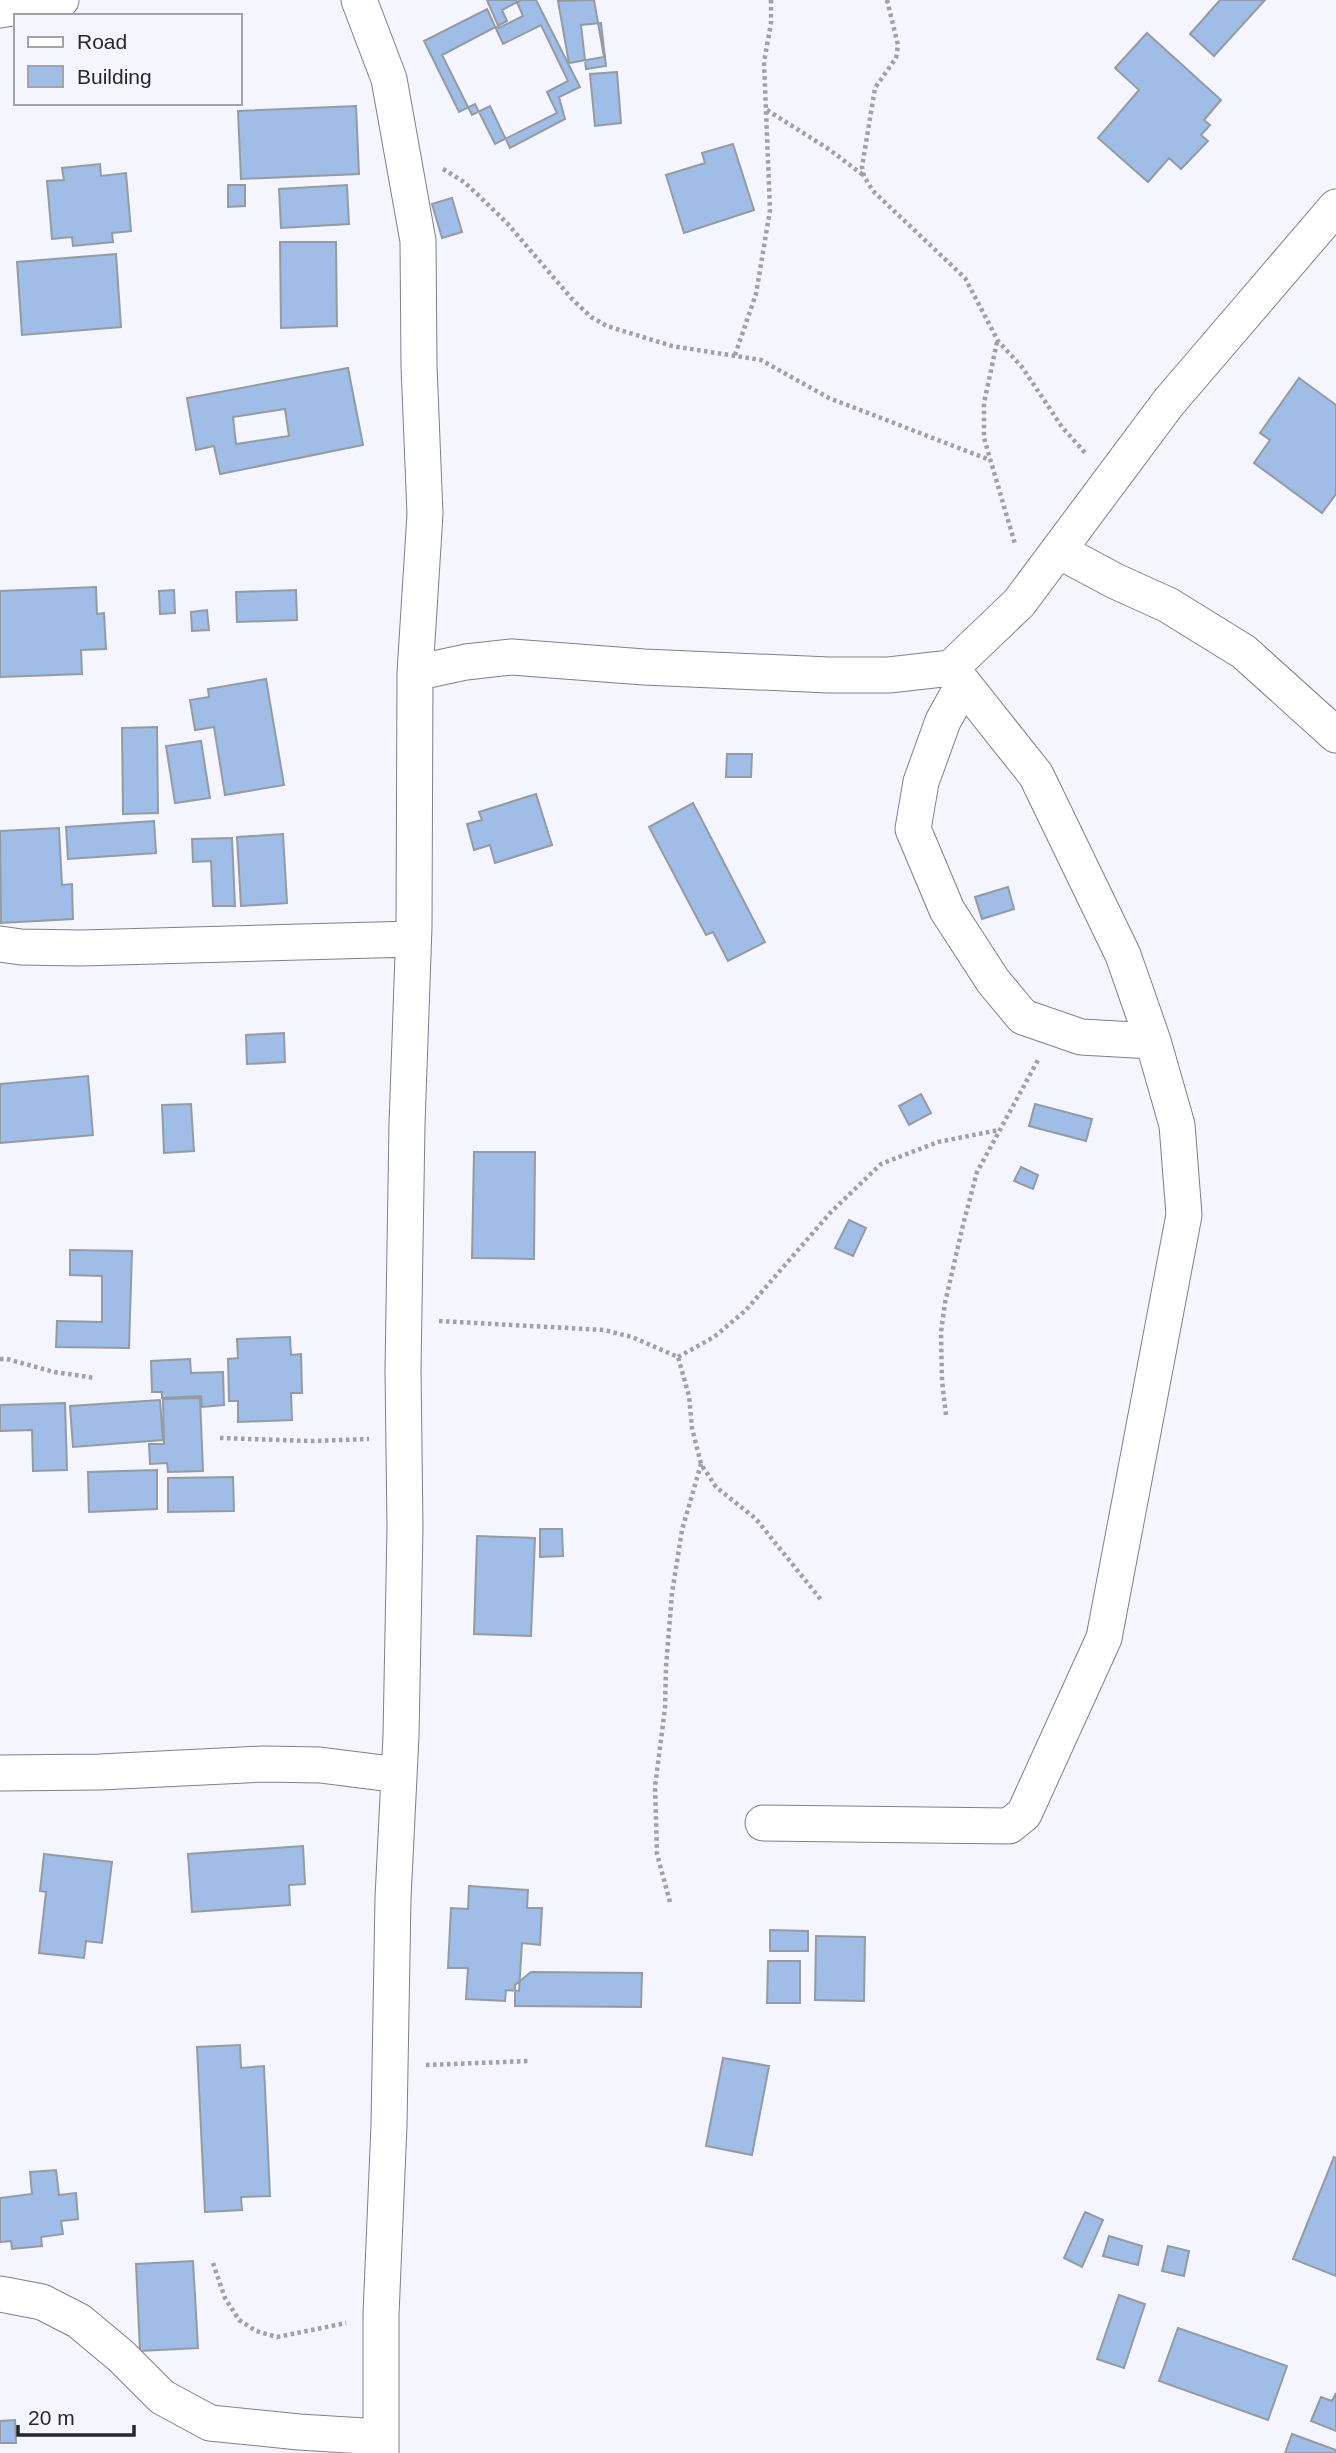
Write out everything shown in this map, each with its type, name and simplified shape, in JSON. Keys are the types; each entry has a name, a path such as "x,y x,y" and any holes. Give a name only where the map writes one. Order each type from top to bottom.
{"street":[{"path":"0,10 61,0"},
{"path":"0,2294 42,2302 79,2321 121,2356 162,2397 210,2423 299,2432 380,2445 393,1898 401,1736 405,1437 403,1319 413,939 415,673 425,514 419,366 418,241 389,79 359,0"},
{"path":"1153,1041 1081,1037 1024,1017 993,981 947,910 913,830 921,782 957,676 1059,551 1169,402 1336,207"},
{"path":"1059,551 1115,582 1168,605 1244,652 1336,735"},
{"path":"415,673 467,662 512,657 644,667 829,675 957,676"},
{"path":"763,1823 1009,1826 1024,1814 1104,1638 1184,1215 1177,1125 1124,955 1036,775 957,676"},
{"path":"0,944 81,948 413,939"},
{"path":"0,1773 100,1772 264,1764 320,1765 399,1775"}],"path":[{"path":"735,355 756,294 770,210 764,62 771,23 771,0"},
{"path":"887,0 898,45 896,58 875,88 862,167 864,176 873,191 965,278 998,341 1022,367 1062,427 1111,482"},
{"path":"767,110 830,150 864,176"},
{"path":"401,150 439,166 464,182 507,223 572,299 591,317 607,326 672,346 761,360 828,398 990,460"},
{"path":"998,341 984,403 984,438 1028,591"},
{"path":"946,1415 942,1381 945,1303 976,1172 1055,1028"},
{"path":"678,1357 714,1337 746,1310 831,1212 881,1164 938,1142 1000,1129"},
{"path":"403,1319 604,1330 632,1337 678,1357"},
{"path":"678,1357 689,1396 692,1428 701,1464 716,1487 756,1519 822,1601"},
{"path":"0,1359 94,1378"},
{"path":"220,1438 311,1441 405,1437"},
{"path":"670,1902 657,1854 655,1787 665,1708 672,1593 682,1530 701,1464"},
{"path":"390,2066 529,2061"},
{"path":"213,2263 225,2298 239,2320 256,2331 277,2337 381,2315"}],"building":[{"path":"487,0 516,0 523,16 499,28"},
{"path":"521,0 536,0 580,87 559,97 565,119 510,148 490,106 472,115 442,55 507,21 502,10"},
{"path":"594,0 604,57 569,63 558,1"},
{"path":"1220,0 1265,0 1214,56 1190,34"},
{"path":"487,9 503,44 541,25 568,81 547,92 557,113 495,144 475,104 459,112 424,41"},
{"path":"601,23 606,66 586,69 581,25"},
{"path":"1147,33 1221,100 1204,120 1210,125 1201,135 1208,141 1181,169 1169,158 1148,182 1098,138 1139,90 1115,68"},
{"path":"617,72 621,123 595,126 590,74"},
{"path":"356,106 359,174 241,179 238,111"},
{"path":"733,144 754,210 684,233 666,175 705,163 702,153"},
{"path":"100,164 101,176 126,173 131,231 112,233 113,242 73,246 72,237 52,239 47,181 64,180 62,168"},
{"path":"228,185 245,185 245,206 228,207"},
{"path":"347,185 349,224 281,228 279,189"},
{"path":"452,198 462,232 442,238 432,204"},
{"path":"280,242 336,242 337,326 281,328"},
{"path":"116,254 121,327 22,335 17,262"},
{"path":"348,368 363,445 220,474 214,446 196,450 187,398","holes":["285,409 289,436 236,444 233,417"]},
{"path":"1299,378 1336,405 1336,494 1322,513 1254,463 1270,440 1260,433"},
{"path":"96,587 97,614 104,613 106,649 81,650 82,674 0,677 0,591"},
{"path":"174,590 175,613 160,614 159,591"},
{"path":"296,590 297,620 237,622 236,592"},
{"path":"207,610 209,630 192,631 191,612"},
{"path":"266,679 284,785 225,795 214,727 195,730 190,700 209,697 208,689"},
{"path":"157,727 158,813 123,814 122,728"},
{"path":"201,741 210,798 175,803 166,746"},
{"path":"727,754 752,754 751,777 726,777"},
{"path":"536,794 552,845 495,863 490,845 474,850 467,824 482,820 479,812"},
{"path":"693,803 765,942 728,961 713,932 706,935 649,827"},
{"path":"154,821 156,853 68,859 66,827"},
{"path":"59,828 62,885 72,884 73,919 1,923 0,831"},
{"path":"283,834 287,903 241,906 237,837"},
{"path":"232,838 235,906 213,906 211,861 193,862 192,839"},
{"path":"1008,887 1014,909 982,919 975,897"},
{"path":"284,1033 285,1062 247,1064 246,1035"},
{"path":"88,1076 93,1135 0,1143 0,1084"},
{"path":"921,1094 931,1113 909,1125 899,1106"},
{"path":"191,1104 194,1151 164,1153 162,1105"},
{"path":"1035,1104 1092,1119 1086,1141 1029,1126"},
{"path":"474,1152 535,1152 534,1259 472,1258"},
{"path":"1021,1167 1038,1175 1033,1189 1014,1181"},
{"path":"849,1220 866,1228 853,1256 835,1248"},
{"path":"70,1250 132,1251 129,1348 56,1347 57,1321 102,1322 102,1276 70,1275"},
{"path":"290,1337 291,1355 301,1354 302,1393 291,1393 292,1420 238,1422 238,1401 229,1401 228,1359 238,1358 237,1339"},
{"path":"190,1359 191,1373 223,1372 224,1405 202,1407 201,1396 162,1398 162,1392 152,1392 151,1361"},
{"path":"200,1398 203,1471 168,1472 167,1463 150,1464 149,1444 164,1444 163,1399"},
{"path":"160,1400 163,1440 73,1447 70,1406"},
{"path":"65,1403 67,1470 33,1471 32,1430 0,1431 0,1405"},
{"path":"157,1470 157,1509 89,1512 88,1472"},
{"path":"233,1477 234,1511 168,1512 168,1478"},
{"path":"540,1529 562,1529 563,1556 540,1557"},
{"path":"477,1536 535,1538 531,1636 474,1634"},
{"path":"303,1846 305,1884 289,1885 290,1905 192,1912 188,1854"},
{"path":"44,1854 112,1862 102,1943 86,1941 84,1958 39,1953 46,1892 40,1891"},
{"path":"469,1886 528,1890 527,1908 542,1908 540,1945 522,1943 519,1991 506,1990 505,2001 466,1999 468,1968 448,1968 451,1908 468,1909"},
{"path":"770,1930 808,1931 808,1951 770,1951"},
{"path":"816,1936 865,1937 864,2001 815,2000"},
{"path":"768,1961 800,1961 800,2003 767,2003"},
{"path":"531,1972 642,1973 641,2007 515,2006 515,1985"},
{"path":"240,2045 241,2068 264,2066 270,2196 241,2197 242,2210 205,2212 197,2047"},
{"path":"723,2058 769,2066 752,2155 706,2146"},
{"path":"1334,2157 1336,2158 1336,2276 1293,2259"},
{"path":"56,2170 59,2195 76,2193 78,2219 61,2221 63,2234 41,2237 42,2246 12,2249 11,2241 0,2242 0,2198 32,2194 30,2172"},
{"path":"1085,2212 1103,2220 1082,2267 1064,2258"},
{"path":"1109,2236 1142,2246 1138,2265 1103,2256"},
{"path":"1168,2246 1189,2251 1184,2276 1162,2271"},
{"path":"193,2261 198,2348 140,2351 136,2264"},
{"path":"1119,2295 1145,2304 1124,2368 1097,2359"},
{"path":"1178,2328 1287,2366 1268,2420 1159,2381"},
{"path":"1336,2393 1336,2431 1311,2421 1321,2397 1332,2401"},
{"path":"15,2420 16,2443 0,2443 0,2421"},
{"path":"1292,2434 1336,2450 1336,2453 1285,2453"}]}
